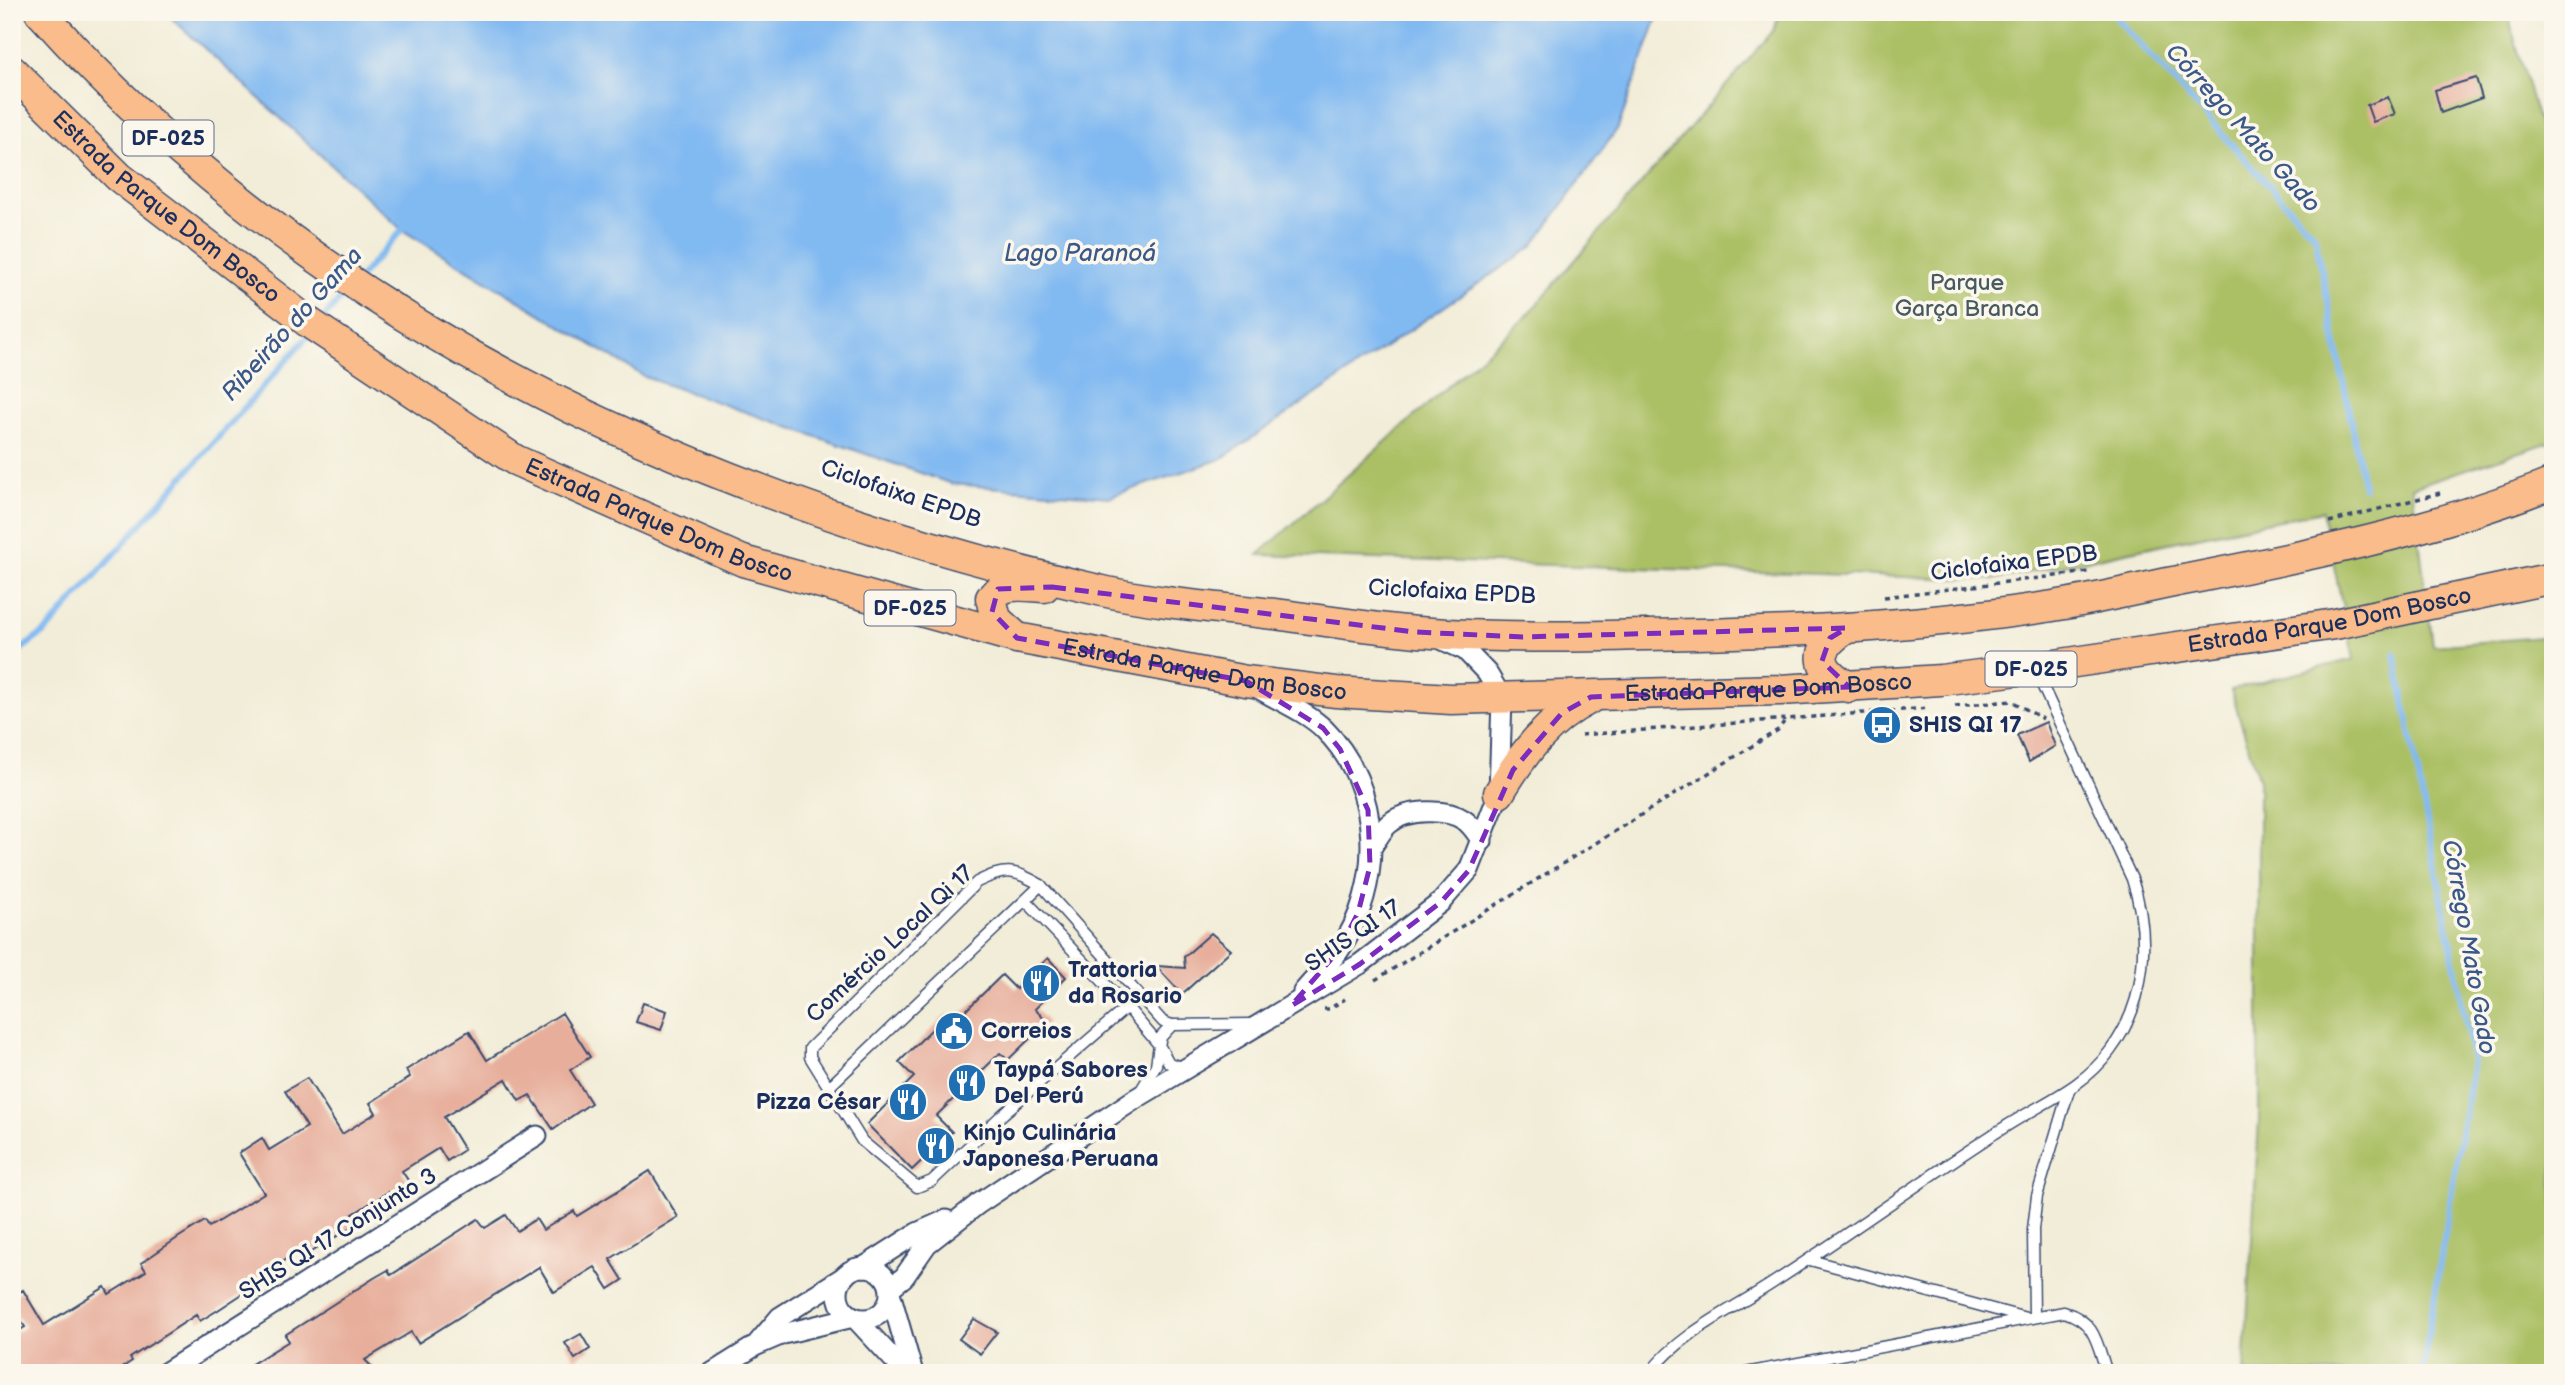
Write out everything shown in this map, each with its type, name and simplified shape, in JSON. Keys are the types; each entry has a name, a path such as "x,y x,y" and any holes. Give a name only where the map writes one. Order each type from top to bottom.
{"main road":[{"name":"DF-025","path":"40,12 92,70 261,217 394,310 549,400 668,455 870,528 1114,593 1415,632 1523,637 1786,633 2052,607 2301,557 2397,534 2501,504 2553,483"},
{"name":"Estrada Parque Dom Bosco","path":"12,71 119,177 269,292 515,460 743,561 1017,638 1246,681 1335,692 1426,698 1502,698 1780,690 1941,680 2034,668 2334,624 2553,578"},
{"path":"1017,638 1002,627 992,612 991,598 998,589 1011,585 1114,593"},
{"path":"1847,628 1830,638 1823,649 1822,661 1825,670 1849,687"},
{"path":"1780,690 1799,676 1803,668 1803,656 1797,642 1786,633"},
{"path":"1499,793 1528,748 1546,727 1562,713 1591,697"}],"street":[{"path":"1415,632 1454,643 1465,650 1487,673 1502,698"},
{"name":"SHIS QI 17","path":"1246,681 1323,728 1340,749 1357,777 1373,845 1358,912 1339,950 1291,1006"},
{"name":"SHIS QI 17","path":"890,1292 927,1244 978,1204 1135,1099 1360,964 1441,902 1469,870 1499,793 1502,698"},
{"path":"1373,845 1389,823 1403,815 1421,813 1447,813 1462,818 1482,841"},
{"name":"SHIS QI 17 Conjunto 3","path":"165,1373 537,1136"},
{"name":"SHIS QI 17","path":"864,1267 917,1233 978,1204"},
{"path":"755,1346 780,1317 864,1267 884,1276 913,1373"},
{"path":"845,1276 840,1282 838,1298 846,1312 854,1317 906,1373"},
{"path":"712,1373 755,1346 783,1334 854,1317 866,1320 878,1316 887,1307 890,1292"}],"lane":[{"path":"1650,1373 1672,1349 1706,1325 1810,1259 2007,1125 2069,1090 2110,1052 2138,999 2143,968 2141,906 2132,879 2034,668"},
{"name":"Comércio Local Qi 17","path":"1127,1006 924,1186 910,1185 862,1141 810,1057 811,1045 977,882 1000,871 1018,872 1041,885 1150,1012 1171,1025"},
{"path":"830,1086 1041,885"},
{"path":"1026,901 1127,1006 1159,1045 1169,1063 1186,1068"},
{"path":"1135,1099 1153,1072 1161,1037 1171,1025 1259,1024"},
{"path":"2031,1318 2033,1229 2037,1196 2069,1090"},
{"path":"1810,1259 2031,1318"},
{"path":"1746,1373 2064,1312 2082,1317 2091,1328 2107,1373"}],"path":[{"path":"2327,522 2451,490"},
{"name":"Ciclofaixa EPDB","path":"1877,598 2097,571"},
{"path":"1945,707 2012,701 2038,718 2058,719"},
{"path":"1572,737 1932,708"},
{"path":"1365,987 1778,730 1784,722"},
{"path":"1291,1006 1329,1009 1353,994"}],"highlighted area":[{"path":"1052,587 1415,632 1523,637 1847,628 1830,638 1822,661 1849,687 1591,697 1562,713 1513,770 1469,870 1441,902 1360,964 1291,1006 1339,950 1358,913 1370,866 1368,810 1340,749 1323,728 1246,681 1017,638 992,612 998,589"}],"green space":[{"name":"Parque Garça Branca","path":"1780,12 2507,12 2553,173 2553,441 2412,487 2433,646 2553,636 2553,1373 2244,1373 2259,1120 2259,781 2231,690 2354,659 2322,511 1992,580 1258,555 1525,318 1774,30"}],"water":[{"name":"Lago Paranoá","path":"165,12 1659,12 1618,128 1532,247 1221,459 1109,497 952,484 645,377 402,230"}],"building":[{"path":"2476,78 2482,98 2441,113 2435,90"},
{"path":"2388,97 2395,114 2373,122 2367,105"},
{"path":"2046,722 2055,746 2029,762 2017,735"},
{"path":"1211,933 1231,950 1182,994 1156,966 1185,968 1184,957"},
{"path":"1048,958 1066,977 1035,1009 1047,1022 1008,1060 1000,1053 936,1116 952,1132 912,1170 867,1124 914,1077 899,1062 947,1014 954,1022 1002,975 1016,989"},
{"path":"643,1003 667,1011 661,1030 636,1022"},
{"path":"562,1013 590,1057 570,1070 591,1103 553,1129 530,1095 519,1101 506,1079 444,1117 464,1150 447,1161 439,1148 402,1171 413,1188 393,1200 388,1192 353,1214 359,1223 309,1253 305,1247 268,1270 271,1275 218,1310 200,1321 196,1315 130,1358 132,1361 114,1373 12,1373 12,1335 25,1327 12,1308 12,1297 23,1290 44,1325 105,1287 109,1294 146,1271 141,1263 179,1237 205,1221 209,1227 264,1193 239,1153 262,1138 269,1150 307,1127 285,1091 307,1078 342,1134 376,1113 370,1103 410,1077 406,1070 469,1031 487,1060"},
{"path":"650,1171 678,1217 610,1259 623,1280 609,1289 595,1267 554,1292 539,1267 418,1343 411,1332 365,1360 378,1373 237,1373 289,1341 285,1335 374,1278 388,1270 391,1275 478,1219 485,1228 506,1215 517,1231 536,1219 543,1230 574,1211 577,1216"},
{"path":"974,1319 997,1332 980,1354 959,1339"},
{"path":"581,1334 590,1349 575,1359 565,1343"}],"waterway":[{"name":"Córrego Mato Gado","path":"2111,12 2315,236 2364,488"},
{"name":"Ribeirão do Gama","path":"361,276 407,224"},
{"name":"Ribeirão do Gama","path":"322,320 349,289"},
{"name":"Ribeirão do Gama","path":"12,656 46,631 310,334"},
{"name":"Córrego Mato Gado","path":"2395,654 2473,1061 2422,1373"}],"place":[{"name":"SHIS QI 17","path":"1882,725"},
{"name":"Trattoria da Rosario","path":"1041,983"},
{"name":"Correios","path":"954,1031"},
{"name":"Taypá Sabores Del Perú","path":"967,1083"},
{"name":"Pizza César","path":"908,1102"},
{"name":"Kinjo Culinária Japonesa Peruana","path":"936,1146"}]}
